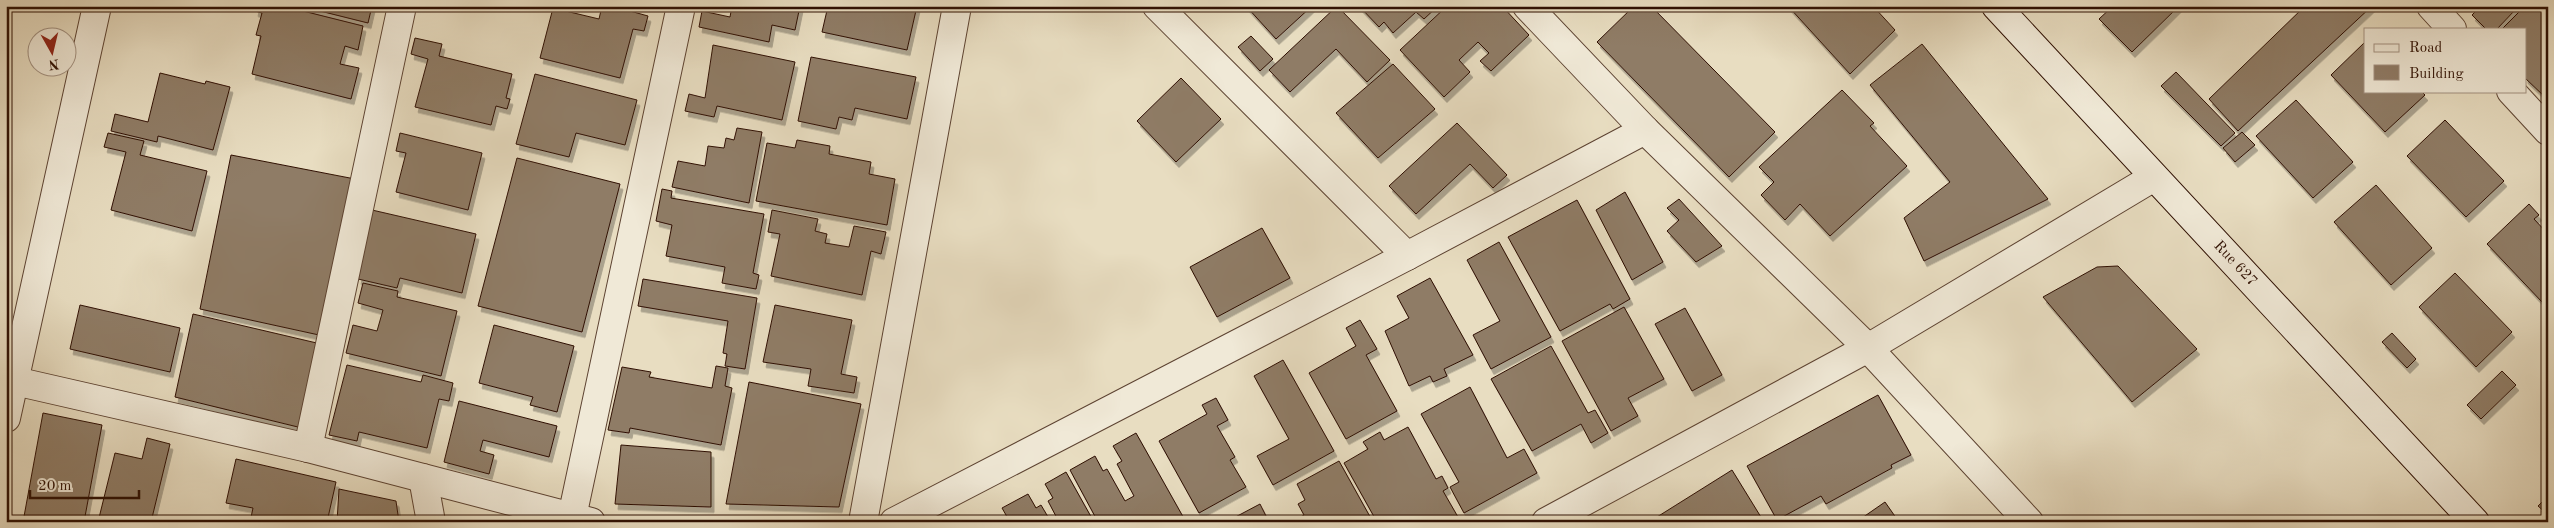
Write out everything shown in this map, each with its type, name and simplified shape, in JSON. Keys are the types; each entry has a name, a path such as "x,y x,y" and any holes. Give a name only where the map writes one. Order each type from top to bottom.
{"street":[{"path":"6,418 11,381 97,6"},
{"path":"308,448 402,6"},
{"path":"11,381 308,448 582,519 681,6"},
{"path":"863,522 957,6"},
{"path":"1157,6 1407,256"},
{"path":"1527,6 1645,130 1868,348 2029,522"},
{"name":"Rue 627","path":"1996,6 2474,522"},
{"path":"2431,6 2451,28"},
{"path":"2511,92 2548,131"},
{"path":"894,522 1407,256 1645,130"},
{"path":"1546,522 1868,348 2154,177"},
{"path":"423,478 432,522"}],"building":[{"path":"256,6 283,6 363,26 358,50 345,46 340,64 359,68 351,99 252,74 261,36 256,35 262,13 255,11"},
{"path":"300,6 372,6 368,23"},
{"path":"602,6 612,6 648,16 644,31 633,29 620,78 540,58 553,8 599,19"},
{"path":"732,6 800,6 795,30 772,25 769,42 699,27 702,11 730,17"},
{"path":"828,6 917,6 907,50 822,32"},
{"path":"1246,6 1312,6 1276,39"},
{"path":"1337,6 1390,60 1367,82 1336,49 1290,92 1269,70"},
{"path":"1359,6 1438,6 1424,19 1416,12 1393,33 1384,22 1379,27"},
{"path":"1447,6 1502,6 1529,35 1491,71 1480,61 1489,53 1478,42 1459,60 1470,72 1444,97 1400,50"},
{"path":"1634,6 1651,6 1775,132 1729,177 1597,42"},
{"path":"1788,6 1873,6 1895,30 1850,74"},
{"path":"2113,6 2179,6 2132,52 2099,19"},
{"path":"2305,6 2372,6 2238,131 2209,99"},
{"path":"2481,6 2513,6 2516,9 2498,28 2485,28 2472,15"},
{"path":"2525,6 2548,6 2547,99 2526,79 2526,28 2503,28"},
{"path":"1251,36 1273,59 1260,71 1238,47"},
{"path":"415,38 442,44 439,56 512,74 506,98 510,99 507,109 496,106 491,125 415,107 428,59 411,54"},
{"path":"2364,43 2364,92 2422,92 2425,95 2385,132 2331,75"},
{"path":"1922,44 2048,199 1924,261 1904,218 1950,182 1870,85"},
{"path":"713,45 795,62 782,120 717,106 714,117 685,111 689,94 705,98"},
{"path":"811,57 916,77 907,119 855,108 852,120 839,117 836,129 798,121"},
{"path":"1393,64 1435,109 1378,158 1336,113"},
{"path":"2176,72 2235,133 2221,146 2161,86"},
{"path":"160,73 205,84 206,81 230,87 213,150 158,136 157,142 111,131 115,114 148,122"},
{"path":"535,74 637,100 625,145 576,133 569,157 516,144"},
{"path":"1181,78 1221,119 1176,162 1137,121"},
{"path":"1842,90 1874,123 1870,126 1907,166 1830,236 1800,204 1785,220 1761,195 1774,182 1759,167"},
{"path":"2296,100 2353,162 2313,198 2256,136"},
{"path":"2445,120 2504,181 2466,217 2407,156"},
{"path":"1457,123 1507,175 1493,188 1470,164 1416,214 1389,186"},
{"path":"737,128 762,132 749,203 672,187 678,161 705,166 708,146 724,148 726,138 734,140"},
{"path":"2242,132 2255,145 2235,162 2223,148"},
{"path":"108,133 144,141 140,155 207,171 192,231 111,210 126,152 104,147"},
{"path":"400,133 482,153 468,210 396,192 406,153 396,151"},
{"path":"797,140 830,146 829,154 871,162 869,174 895,179 887,225 756,201 767,143 795,148"},
{"path":"231,155 355,179 319,335 200,309"},
{"path":"517,158 620,184 582,332 478,306"},
{"path":"2376,185 2432,248 2391,285 2334,222"},
{"path":"662,189 672,191 671,198 764,214 753,273 759,275 756,289 722,283 725,267 666,256 672,225 656,221"},
{"path":"1625,192 1663,262 1632,280 1596,210"},
{"path":"1679,199 1722,246 1696,262 1667,231 1679,220 1667,208"},
{"path":"1577,200 1630,299 1613,309 1610,304 1560,331 1508,237"},
{"path":"2529,204 2539,215 2534,219 2548,234 2548,297 2542,302 2487,244"},
{"path":"372,210 476,234 462,293 400,278 397,288 358,279"},
{"path":"772,210 818,219 815,231 827,234 825,243 849,247 854,226 886,232 881,254 871,251 862,295 771,276 780,234 768,232"},
{"path":"1262,228 1290,278 1217,317 1190,267"},
{"path":"1499,242 1551,337 1491,369 1473,335 1500,321 1467,260"},
{"path":"2118,266 2197,349 2132,402 2043,297 2097,267"},
{"path":"2455,273 2512,332 2476,367 2419,307"},
{"path":"1430,278 1473,355 1444,369 1447,376 1433,382 1430,376 1409,386 1385,331 1409,318 1397,296"},
{"path":"643,279 757,298 745,369 725,366 727,354 723,353 728,321 638,306"},
{"path":"363,283 398,291 397,297 457,311 441,376 346,353 353,325 377,331 383,310 358,303"},
{"path":"80,305 180,328 170,372 70,349"},
{"path":"775,305 852,320 841,374 857,377 854,393 808,386 811,369 763,362"},
{"path":"1624,307 1664,379 1628,398 1638,416 1611,431 1562,341"},
{"path":"1685,308 1722,375 1692,391 1655,324"},
{"path":"193,314 321,344 302,428 175,397"},
{"path":"1360,320 1377,349 1366,355 1397,411 1346,439 1309,373 1356,346 1346,328"},
{"path":"494,325 574,346 557,412 530,405 533,397 479,383"},
{"path":"2392,333 2416,359 2407,368 2382,342"},
{"path":"1551,346 1588,413 1595,410 1608,433 1591,443 1581,424 1532,451 1491,379"},
{"path":"1283,360 1334,451 1273,485 1257,456 1289,439 1254,376"},
{"path":"347,365 421,382 423,375 453,383 449,401 439,399 427,448 359,432 357,441 329,435"},
{"path":"716,366 728,368 725,386 732,388 721,445 630,428 629,433 608,430 622,367 651,372 649,377 712,388"},
{"path":"2502,371 2516,385 2481,419 2467,405"},
{"path":"749,382 861,404 839,507 726,504"},
{"path":"1470,387 1507,458 1524,449 1537,473 1464,513 1450,487 1459,482 1421,414"},
{"path":"1878,395 1911,455 1891,465 1892,468 1826,504 1821,496 1777,520 1747,466"},
{"path":"1216,398 1228,420 1217,426 1235,457 1230,460 1246,487 1199,513 1159,441 1207,414 1202,405"},
{"path":"459,401 557,426 549,457 483,440 480,451 494,455 489,474 444,462"},
{"path":"43,413 102,425 84,522 23,522"},
{"path":"1408,427 1436,479 1442,476 1448,488 1443,491 1458,517 1450,522 1377,522 1344,463 1368,449 1363,442 1380,432 1384,440"},
{"path":"1136,433 1186,522 1098,522 1070,470 1095,456 1103,471 1107,469 1125,501 1134,496 1117,464 1122,461 1113,446"},
{"path":"147,438 170,444 151,522 98,522 115,453 142,459"},
{"path":"621,445 711,452 711,507 615,504"},
{"path":"236,459 336,482 327,522 250,522 253,508 226,503"},
{"path":"1339,461 1373,522 1292,522 1304,515 1298,504 1305,500 1297,484"},
{"path":"1732,470 1764,522 1649,522"},
{"path":"1066,472 1094,522 1059,522 1048,501 1053,498 1045,484"},
{"path":"339,489 396,501 399,522 337,522"},
{"path":"1028,494 1036,508 1041,505 1051,522 1010,522 1002,508"},
{"path":"2548,496 2548,515 2538,506"},
{"path":"1885,502 1899,522 1860,522 1859,520"},
{"path":"1260,504 1269,522 1226,522"},
{"path":"441,516 469,522 442,522"}]}
